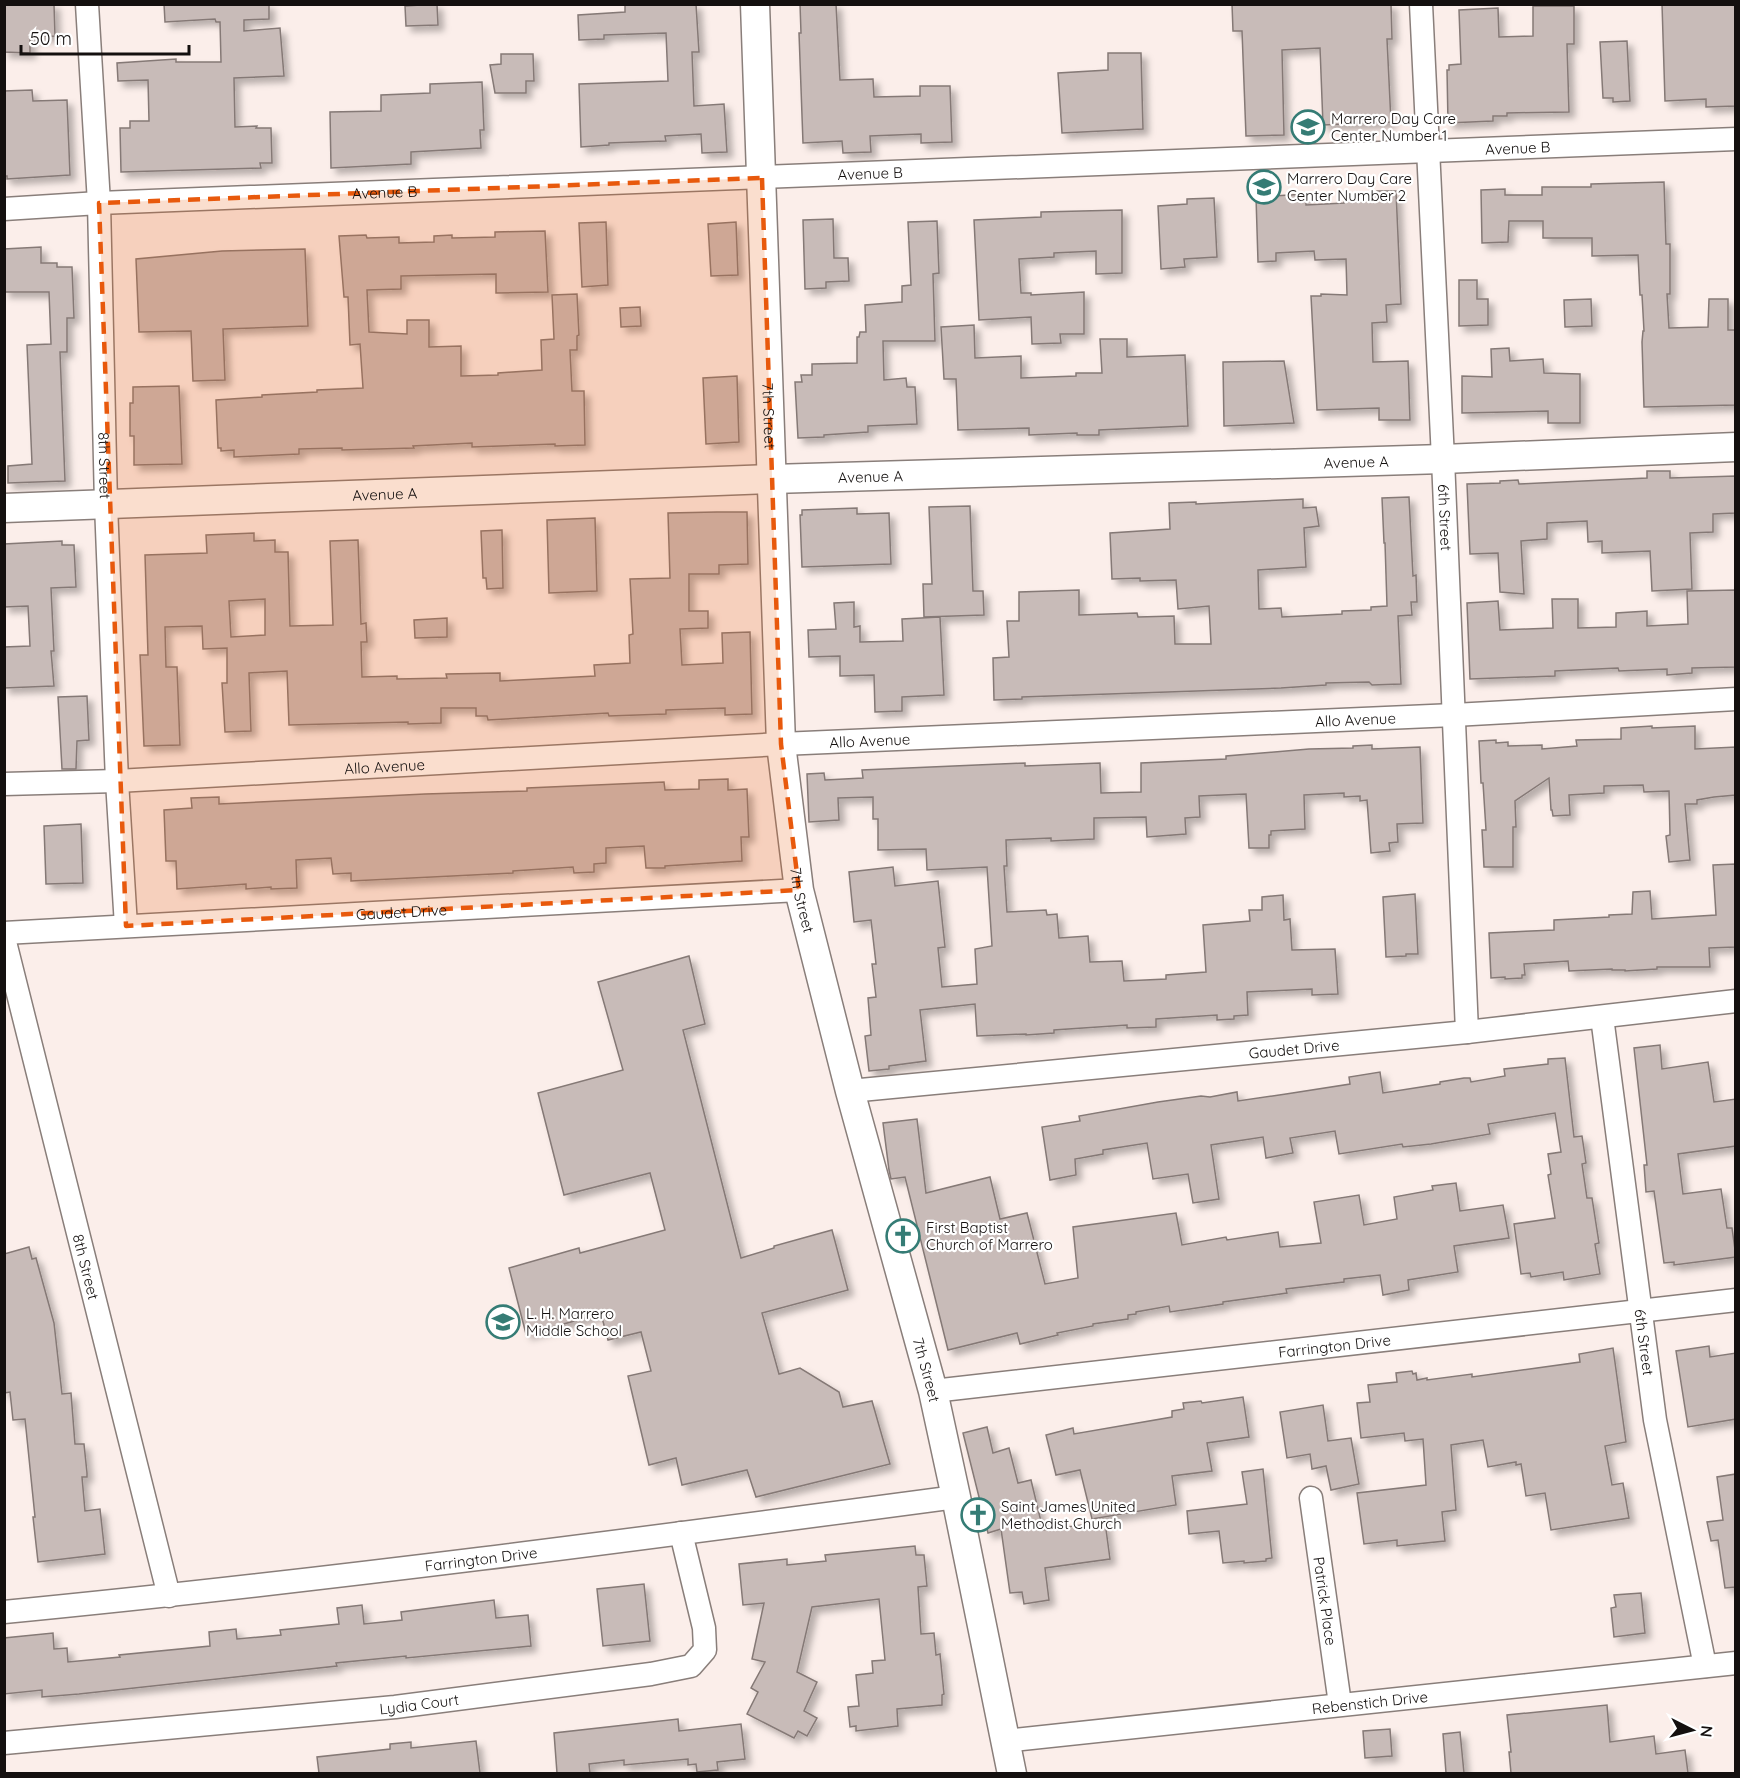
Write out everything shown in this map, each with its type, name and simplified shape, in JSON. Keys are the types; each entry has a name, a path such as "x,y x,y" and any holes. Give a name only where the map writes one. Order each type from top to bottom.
{"street":[{"name":"8th Street","path":"87,4 99,203 106,504 117,781 126,926"},
{"name":"7th Street","path":"755,4 781,744 799,890 850,1091 933,1391 1012,1773"},
{"name":"6th Street","path":"1421,4 1467,1032"},
{"name":"Avenue B","path":"4,209 99,203 1736,139"},
{"name":"Avenue A","path":"4,508 772,479 1443,459 1736,447"},
{"name":"Allo Avenue","path":"4,784 117,781 781,744 1454,716 1736,699"},
{"name":"Gaudet Drive","path":"4,933 799,890"},
{"name":"8th Street","path":"4,938 169,1596"},
{"name":"Gaudet Drive","path":"850,1091 1467,1032 1736,1001"},
{"name":"6th Street","path":"1602,1017 1655,1420 1705,1666"},
{"name":"Farrington Drive","path":"933,1391 1736,1300"},
{"name":"Farrington Drive","path":"4,1612 169,1596 956,1497"},
{"name":"Patrick Place","path":"1311,1498 1340,1704"},
{"name":"Lydia Court","path":"4,1743 395,1707 651,1674 691,1666 705,1650 704,1628 681,1533"},
{"name":"Rebenstich Drive","path":"1004,1741 1736,1663"}],"highlighted area":[{"path":"762,178 781,744 799,890 126,926 99,203"}],"building":[{"path":"4,4 54,4 55,36 30,37 30,53 4,52"},
{"path":"164,4 269,4 269,19 244,20 244,31 280,28 284,76 234,78 235,127 271,128 272,163 260,163 261,168 121,172 120,128 130,128 130,121 149,121 148,80 118,81 117,63 176,59 176,62 221,62 220,22 216,22 215,19 165,22"},
{"path":"437,4 438,25 406,26 405,6"},
{"path":"625,4 696,4 699,52 692,52 694,106 724,104 727,152 702,153 701,134 665,136 666,141 609,143 609,145 581,147 579,84 668,81 666,33 604,35 604,39 579,40 578,15 625,12"},
{"path":"800,4 836,4 840,80 873,79 874,97 920,96 920,86 950,86 952,142 921,143 921,134 870,136 871,152 843,153 842,141 803,143"},
{"path":"1232,4 1391,4 1392,39 1387,39 1391,122 1323,125 1320,48 1282,50 1284,135 1246,136 1242,31 1233,31"},
{"path":"1662,4 1736,4 1736,106 1706,107 1706,99 1665,101"},
{"path":"1533,6 1574,6 1574,44 1567,44 1569,112 1507,113 1507,116 1493,116 1493,121 1448,123 1447,70 1449,70 1449,65 1461,64 1459,10 1498,8 1499,37 1533,36"},
{"path":"1627,41 1630,101 1613,102 1613,98 1603,98 1600,42"},
{"path":"1108,53 1141,53 1143,129 1062,133 1058,73 1108,70"},
{"path":"501,54 533,54 534,81 526,81 526,93 495,93 490,65 501,64"},
{"path":"482,82 484,130 480,130 481,148 411,152 411,164 331,168 330,112 381,111 381,95 430,93 430,84"},
{"path":"32,90 33,101 67,100 70,175 7,179 7,176 4,176 4,91"},
{"path":"1664,182 1666,244 1670,244 1670,294 1667,294 1669,328 1708,327 1709,299 1728,299 1728,330 1736,330 1736,405 1644,407 1642,342 1644,331 1638,255 1592,256 1592,238 1543,238 1543,221 1509,221 1508,242 1482,243 1481,190 1505,189 1505,195 1542,195 1542,187 1591,187 1591,184"},
{"path":"1377,191 1396,191 1401,304 1386,305 1387,322 1372,323 1373,362 1408,361 1410,420 1379,420 1379,408 1317,410 1311,296 1347,295 1346,259 1315,260 1314,251 1276,253 1276,261 1258,262 1256,197 1306,194 1306,205 1344,203 1344,194 1377,193"},
{"path":"1214,198 1217,257 1184,259 1185,267 1161,269 1158,206 1187,204 1187,199"},
{"path":"1122,210 1122,273 1096,274 1096,251 1054,253 1054,257 1019,259 1021,293 1031,293 1031,295 1084,292 1084,334 1060,334 1061,343 1032,344 1031,317 979,320 974,220 1041,217 1041,212"},
{"path":"833,219 834,258 848,258 849,281 826,282 826,288 805,289 803,220"},
{"path":"937,221 939,273 933,274 935,341 883,341 884,380 906,378 907,387 915,387 917,424 868,426 868,432 798,438 795,382 802,382 801,375 812,375 812,364 857,363 857,337 860,332 866,332 865,305 902,302 902,286 911,285 908,222"},
{"path":"606,222 608,285 582,287 579,223"},
{"path":"736,222 738,275 711,276 708,224"},
{"path":"545,231 548,292 496,293 496,274 401,276 401,289 367,290 369,332 407,334 407,320 429,320 429,347 461,346 461,376 542,370 541,340 554,339 552,295 577,294 579,335 577,336 577,350 570,350 572,391 584,391 585,445 472,447 472,443 413,446 414,448 299,449 299,454 234,457 234,450 221,451 221,448 218,448 216,400 363,388 360,344 350,345 348,297 344,297 339,236 399,237 399,243 434,242 434,236 495,237 495,232"},
{"path":"41,247 41,263 57,263 57,267 72,267 74,318 67,318 67,352 60,352 65,481 8,483 8,466 32,464 27,345 51,344 49,292 4,292 4,249"},
{"path":"305,249 308,326 223,329 225,380 193,381 191,331 139,332 136,259 222,251"},
{"path":"1459,280 1477,280 1477,299 1488,299 1488,325 1459,326"},
{"path":"1591,299 1592,326 1565,327 1564,300"},
{"path":"640,307 641,326 621,327 620,308"},
{"path":"974,325 975,358 1021,356 1021,378 1102,373 1100,339 1127,339 1127,357 1185,355 1188,426 1099,430 1099,435 1077,435 1077,433 1029,435 1029,428 958,430 956,379 944,379 941,327"},
{"path":"1509,348 1510,361 1543,359 1544,373 1580,374 1580,423 1548,423 1548,411 1462,413 1462,376 1492,377 1491,349"},
{"path":"1284,361 1294,423 1224,426 1223,362"},
{"path":"737,376 739,442 706,444 703,378"},
{"path":"179,386 182,464 134,465 134,436 130,436 130,403 133,403 133,387"},
{"path":"1647,471 1670,471 1670,478 1736,476 1736,513 1713,514 1713,532 1690,533 1692,589 1652,591 1650,551 1602,553 1602,541 1588,542 1587,521 1547,523 1547,539 1521,541 1524,594 1500,592 1498,553 1470,554 1467,484 1518,480 1519,484 1647,478"},
{"path":"1409,497 1413,576 1416,575 1417,602 1411,602 1412,615 1398,616 1401,684 1326,683 1326,685 1281,688 1022,697 1022,699 994,700 993,658 1009,657 1007,621 1019,621 1019,592 1079,590 1079,615 1137,613 1138,617 1174,616 1175,644 1211,644 1209,606 1178,609 1176,580 1112,579 1110,533 1170,529 1169,503 1196,502 1196,504 1303,499 1303,508 1316,507 1319,526 1304,528 1306,567 1258,570 1259,609 1281,608 1282,617 1342,614 1342,611 1371,610 1371,607 1387,606 1382,498"},
{"path":"970,506 973,591 983,591 984,615 924,617 923,584 932,584 929,507"},
{"path":"857,508 857,514 889,513 891,564 802,567 800,515 802,515 802,510"},
{"path":"747,512 748,564 719,565 719,574 689,574 689,611 708,611 708,628 680,629 682,665 723,663 722,633 750,632 752,714 725,715 725,708 666,710 666,714 609,716 608,713 488,720 487,716 476,716 476,708 441,708 441,723 289,725 287,671 249,673 251,731 225,732 222,683 227,683 227,648 203,649 202,626 165,627 166,667 177,667 180,745 144,746 140,655 148,655 145,555 207,553 206,535 254,533 254,541 275,540 275,552 288,552 290,626 333,625 330,541 358,540 361,624 366,623 367,642 361,642 362,677 447,678 446,674 500,673 500,681 595,676 594,665 630,663 629,635 633,634 630,579 670,578 668,513","holes":["265,599 265,635 231,637 229,601"]},
{"path":"595,518 597,591 549,593 547,520"},
{"path":"502,530 503,588 487,589 486,578 483,578 481,531"},
{"path":"62,541 62,545 74,545 76,587 51,588 54,651 51,651 54,686 4,688 4,647 30,646 28,606 4,607 4,544"},
{"path":"1736,590 1736,667 1692,668 1692,673 1667,675 1667,669 1619,671 1618,668 1555,671 1555,676 1470,679 1467,603 1498,601 1500,630 1553,628 1552,599 1578,599 1578,628 1616,627 1616,613 1647,611 1647,626 1688,624 1687,591"},
{"path":"854,602 854,627 860,626 860,642 903,641 902,619 940,617 944,695 902,697 902,711 875,712 874,675 840,676 840,656 809,657 808,630 836,629 834,603"},
{"path":"447,618 447,637 415,638 414,620"},
{"path":"87,696 89,740 77,741 76,769 62,769 58,697"},
{"path":"1652,726 1652,728 1695,726 1695,749 1736,747 1736,795 1697,800 1697,804 1685,804 1690,860 1669,862 1666,836 1670,835 1669,791 1644,792 1643,785 1604,786 1604,793 1569,795 1570,815 1553,816 1549,778 1515,801 1513,867 1484,867 1482,830 1486,830 1479,741 1508,742 1508,746 1542,745 1542,749 1577,746 1576,740 1621,739 1621,728"},
{"path":"1372,745 1372,749 1420,747 1423,823 1397,824 1398,842 1389,843 1390,851 1371,853 1367,800 1360,801 1360,796 1344,797 1344,793 1304,795 1305,829 1271,831 1269,848 1249,848 1246,794 1199,796 1200,817 1185,818 1186,834 1147,837 1146,817 1094,818 1094,839 1006,840 1007,866 1004,866 1007,912 1046,910 1047,915 1057,914 1059,938 1088,936 1090,962 1122,961 1124,981 1166,979 1166,975 1206,972 1203,925 1250,921 1249,910 1262,910 1262,897 1283,895 1284,920 1290,919 1292,950 1335,949 1338,994 1312,995 1312,989 1247,992 1248,1015 1234,1016 1234,1019 1217,1020 1217,1015 1156,1019 1156,1027 1127,1028 1127,1025 1054,1030 1054,1033 1026,1035 977,1036 975,1004 920,1010 926,1061 869,1071 865,1036 871,1035 868,998 876,997 872,964 876,964 871,920 854,922 849,872 893,867 895,886 938,881 945,947 938,948 942,987 977,984 975,949 992,946 987,867 927,870 926,849 878,850 878,819 873,819 873,797 838,798 839,820 809,822 807,774 824,773 825,780 863,778 862,770 1025,763 1025,766 1100,763 1101,793 1141,792 1141,763 1226,759 1226,756"},
{"path":"728,779 728,790 747,789 749,837 741,837 742,861 646,868 644,846 606,848 606,863 594,864 594,872 574,873 573,867 513,871 513,873 351,881 351,873 333,874 331,858 296,860 297,888 246,889 246,884 177,889 176,861 166,861 164,810 192,808 191,798 219,797 219,804 527,791 527,788 664,782 665,790 699,789 699,780"},
{"path":"81,824 83,883 46,884 44,826"},
{"path":"1736,864 1736,947 1709,948 1710,967 1569,971 1568,961 1524,964 1525,975 1522,975 1522,978 1491,978 1489,933 1554,930 1554,920 1632,914 1633,892 1650,891 1652,919 1716,915 1713,865"},
{"path":"1415,894 1418,954 1386,957 1383,897"},
{"path":"689,956 705,1024 683,1030 741,1258 832,1230 848,1290 762,1313 779,1374 800,1368 839,1392 843,1407 872,1401 890,1464 756,1497 747,1470 682,1485 676,1458 649,1465 628,1376 651,1371 641,1332 608,1340 601,1314 526,1334 509,1268 579,1248 580,1253 665,1230 650,1173 564,1195 538,1093 623,1070 598,982"},
{"path":"1660,1045 1662,1069 1708,1062 1714,1102 1736,1099 1736,1146 1678,1154 1683,1194 1721,1189 1727,1228 1732,1228 1736,1257 1674,1265 1674,1262 1664,1263 1654,1191 1646,1192 1644,1165 1647,1165 1634,1048"},
{"path":"1565,1058 1574,1137 1582,1136 1586,1163 1582,1164 1587,1198 1592,1198 1599,1243 1595,1244 1600,1274 1564,1280 1563,1272 1531,1277 1530,1273 1521,1274 1514,1224 1555,1218 1548,1175 1551,1174 1548,1154 1561,1152 1555,1113 1488,1124 1490,1134 1431,1144 1403,1147 1402,1144 1339,1154 1335,1131 1290,1138 1293,1153 1266,1158 1263,1137 1211,1145 1219,1199 1193,1203 1188,1174 1153,1179 1147,1143 1103,1150 1103,1154 1075,1159 1076,1175 1050,1180 1042,1127 1080,1121 1079,1116 1158,1102 1237,1092 1238,1101 1286,1094 1350,1084 1349,1077 1380,1072 1383,1093 1464,1078 1470,1078 1471,1082 1505,1076 1504,1069 1548,1064 1548,1059"},
{"path":"917,1119 926,1193 990,1177 1000,1219 1027,1213 1045,1284 1078,1278 1073,1227 1176,1213 1182,1245 1226,1237 1227,1240 1278,1232 1280,1247 1321,1243 1314,1202 1359,1195 1364,1225 1397,1219 1394,1197 1433,1190 1432,1186 1456,1183 1460,1211 1503,1205 1509,1238 1454,1246 1458,1272 1408,1280 1409,1290 1383,1295 1380,1275 1344,1279 1344,1282 1286,1289 1287,1293 1223,1302 1223,1304 1170,1312 1169,1306 1136,1312 1136,1314 1128,1315 1128,1319 1093,1324 1093,1326 1057,1333 1058,1335 1020,1344 1017,1333 948,1350 905,1177 891,1179 889,1170 883,1123"},
{"path":"29,1247 32,1259 36,1258 54,1323 62,1394 71,1393 75,1444 84,1444 87,1473 87,1477 82,1477 85,1511 100,1509 105,1554 38,1562 25,1419 13,1420 10,1392 4,1393 4,1254"},
{"path":"1709,1346 1710,1357 1736,1353 1736,1419 1688,1427 1676,1351"},
{"path":"1613,1348 1626,1442 1605,1446 1612,1485 1623,1483 1629,1518 1551,1530 1545,1493 1526,1496 1521,1464 1516,1465 1516,1462 1488,1467 1483,1440 1451,1445 1456,1510 1442,1512 1445,1541 1397,1546 1397,1540 1364,1544 1357,1493 1426,1485 1423,1439 1405,1441 1404,1433 1361,1438 1357,1403 1370,1402 1368,1385 1397,1382 1396,1373 1412,1371 1413,1374 1416,1373 1417,1380 1427,1378 1427,1380 1472,1374 1472,1377 1580,1362 1579,1354"},
{"path":"1243,1397 1249,1437 1207,1443 1212,1471 1172,1476 1176,1505 1092,1519 1080,1470 1056,1475 1046,1435 1073,1428 1074,1434 1172,1417 1172,1411 1184,1409 1183,1403 1201,1401 1202,1403"},
{"path":"1323,1405 1328,1441 1351,1438 1359,1484 1331,1490 1326,1466 1312,1469 1310,1454 1287,1458 1280,1412"},
{"path":"987,1427 993,1453 1009,1448 1018,1483 1031,1480 1043,1530 1105,1522 1110,1559 1045,1568 1049,1600 1024,1604 1022,1592 1010,1593 1001,1529 988,1533 963,1433"},
{"path":"1263,1469 1272,1558 1266,1561 1223,1563 1219,1531 1189,1534 1187,1511 1247,1504 1242,1472"},
{"path":"1736,1474 1736,1587 1725,1588 1718,1540 1711,1541 1707,1522 1723,1520 1717,1477"},
{"path":"915,1546 916,1555 924,1555 927,1586 918,1587 921,1634 934,1633 936,1655 940,1654 944,1694 942,1705 897,1709 898,1726 856,1731 856,1726 850,1727 848,1707 859,1706 856,1675 873,1673 872,1661 885,1660 879,1599 812,1607 797,1672 817,1682 804,1711 817,1718 807,1736 798,1731 794,1738 747,1714 758,1692 751,1688 765,1662 752,1659 764,1603 743,1605 739,1564 787,1559 787,1565 826,1561 825,1555"},
{"path":"644,1584 650,1641 603,1646 597,1589"},
{"path":"1641,1593 1645,1633 1614,1637 1611,1608 1616,1607 1614,1595"},
{"path":"494,1600 496,1618 528,1615 531,1646 336,1663 337,1666 79,1694 42,1697 42,1690 4,1694 4,1638 53,1633 54,1649 67,1648 68,1662 210,1646 209,1632 236,1629 237,1639 281,1635 280,1630 339,1624 337,1608 362,1605 364,1624 402,1620 401,1612"},
{"path":"1607,1705 1610,1742 1654,1736 1656,1754 1685,1750 1688,1773 1511,1773 1507,1715"},
{"path":"678,1719 679,1731 741,1724 745,1759 717,1762 718,1770 697,1772 696,1764 688,1765 688,1759 624,1765 624,1760 589,1764 590,1773 557,1773 554,1733"},
{"path":"1390,1729 1392,1756 1365,1758 1363,1731"},
{"path":"1460,1732 1464,1773 1446,1773 1443,1734"},
{"path":"476,1741 480,1773 319,1773 317,1757 390,1749 390,1744 411,1742 411,1748"}],"place":[{"name":"Marrero Day Care Center Number 1","path":"1308,127"},
{"name":"Marrero Day Care Center Number 2","path":"1264,187"},
{"name":"First Baptist Church of Marrero","path":"903,1236"},
{"name":"L. H. Marrero Middle School","path":"503,1322"},
{"name":"Saint James United Methodist Church","path":"978,1515"}]}
